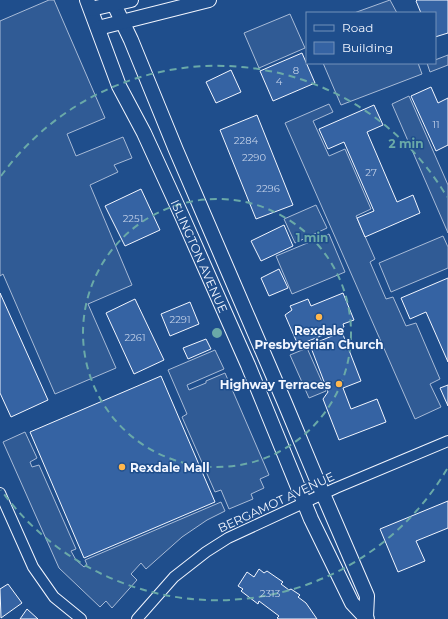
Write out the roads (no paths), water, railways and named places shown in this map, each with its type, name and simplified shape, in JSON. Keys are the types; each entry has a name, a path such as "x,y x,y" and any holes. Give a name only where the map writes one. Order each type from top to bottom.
{"main road":[{"path":"89,4 131,0"},
{"path":"98,28 209,0"},
{"name":"ISLINGTON AVENUE","path":"113,2 367,596 367,618"},
{"name":"ISLINGTON AVENUE","path":"89,4 119,86 144,132 248,364 304,502 352,603 367,618"}],"street":[{"name":"BERGAMOT AVENUE","path":"137,619 174,577 206,552 228,538 304,502 448,441"},
{"path":"0,493 33,567 54,597 81,619"}],"place":[{"name":"Rexdale Presbyterian Church","path":"319,317"},
{"name":"Highway Terraces","path":"339,384"},
{"name":"Rexdale Mall","path":"122,467"}]}
